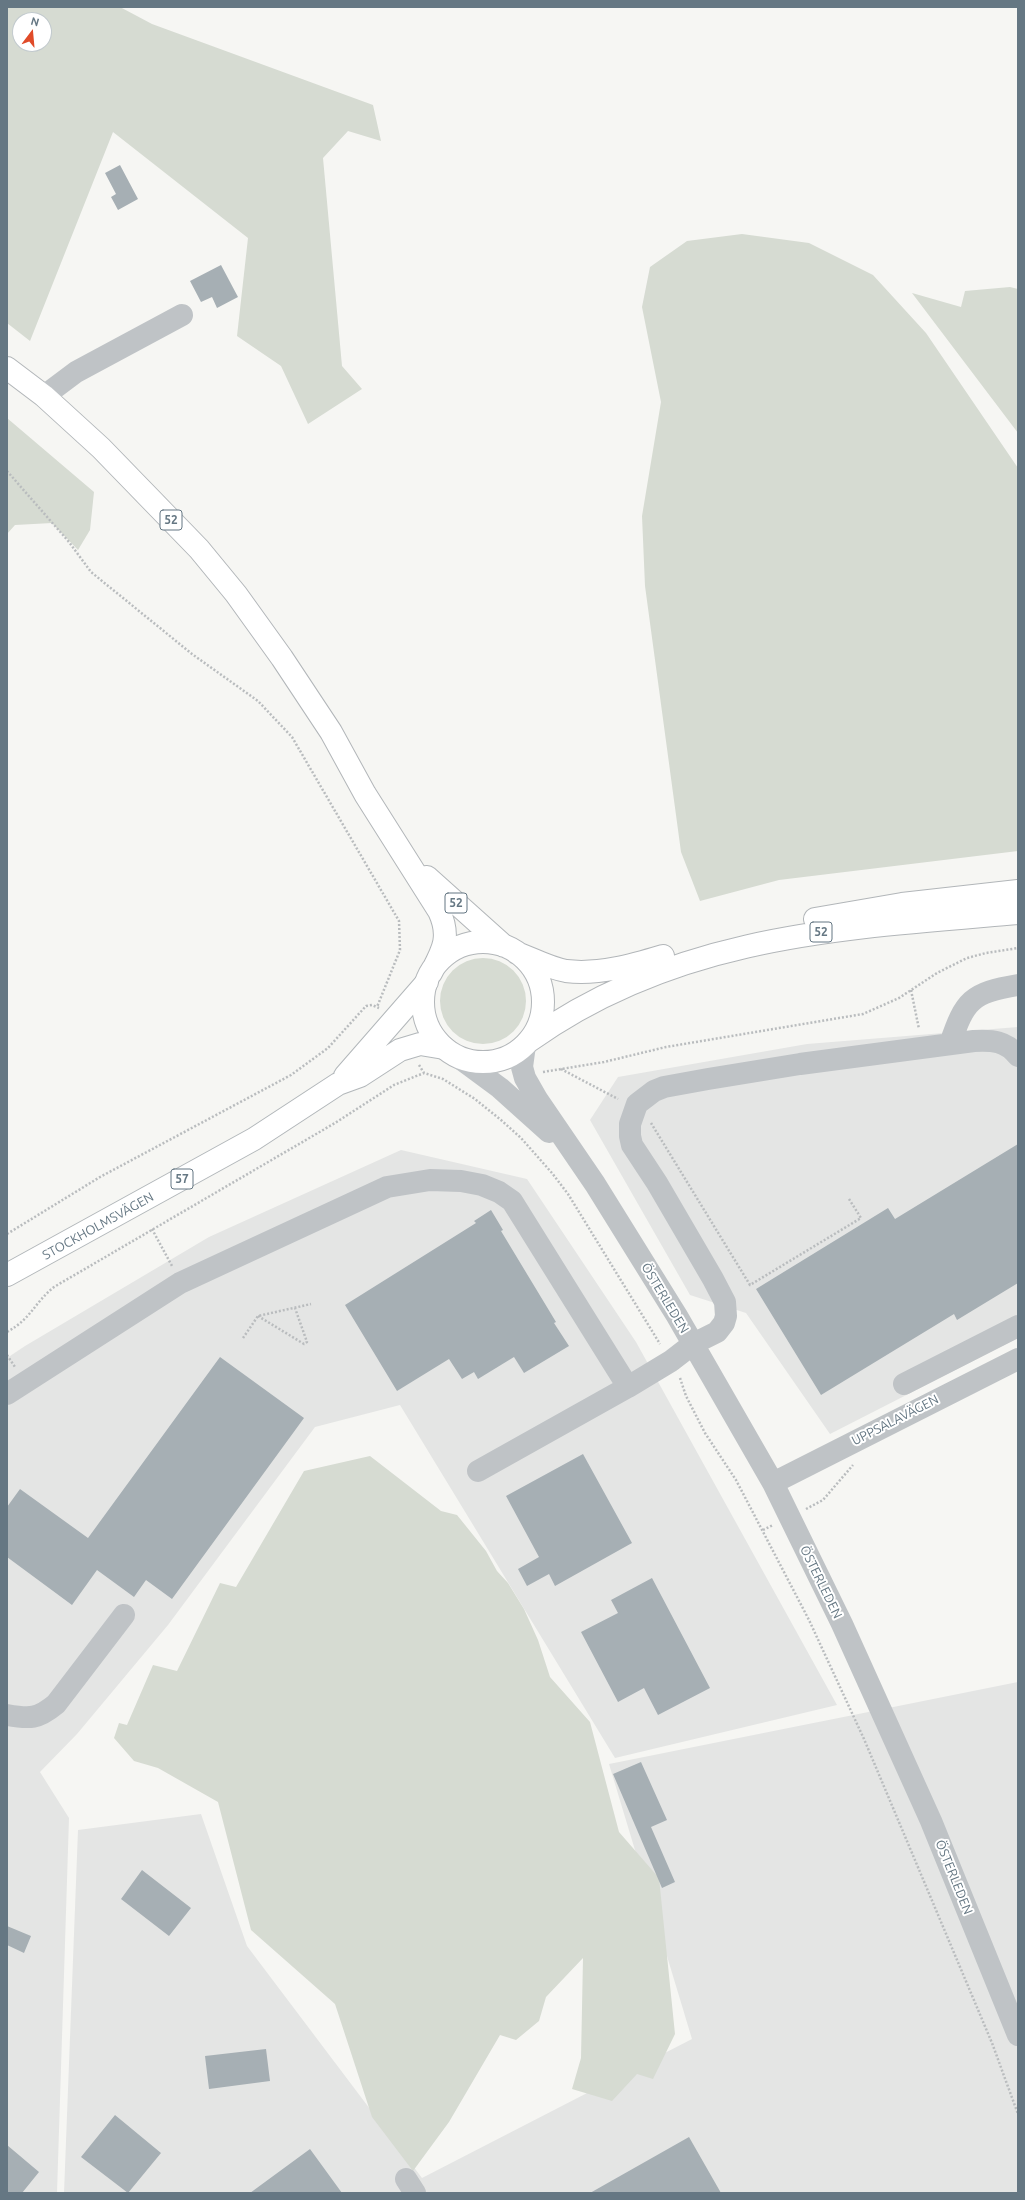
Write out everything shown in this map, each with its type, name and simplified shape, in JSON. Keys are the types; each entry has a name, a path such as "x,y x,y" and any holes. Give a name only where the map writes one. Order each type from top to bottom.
{"main road":[{"name":"52","path":"7,368 44,396 101,448 200,549 236,594 324,720 365,794 439,911 445,927 443,948 429,977 424,994 426,1020 436,1039 449,1051 465,1060 488,1062 511,1055 560,1019 603,995 644,977 700,957 762,942 825,931 1018,913"},
{"name":"52","path":"408,860 510,950 529,963 536,973 542,992 543,1003 539,1023 527,1043"},
{"name":"52","path":"429,977 439,962 458,947 482,942 510,950 567,971 607,969 629,966 709,943 789,924 902,904 1018,891"},
{"name":"STOCKHOLMSVÄGEN","path":"338,1084 429,977"},
{"name":"STOCKHOLMSVÄGEN","path":"12,1275 254,1139 338,1084 360,1076 409,1046 420,1044 449,1051"}],"street":[{"path":"44,396 76,372 182,315"},
{"path":"950,1044 958,1020 970,1002 988,991 1018,985"},
{"path":"478,1471 628,1387 671,1361 693,1344 717,1332 724,1324 726,1316 725,1302 665,1196 632,1145 630,1124 637,1104 646,1097 664,1087 800,1064 950,1044 993,1040 1006,1044 1018,1056"},
{"name":"ÖSTERLEDEN","path":"527,1043 522,1062 525,1078 574,1155 610,1207 693,1344 773,1483 842,1624 931,1821 1018,2035"},
{"name":"ÖSTERLEDEN","path":"449,1051 500,1088 574,1155"},
{"path":"7,1394 180,1283 387,1187 430,1180 461,1181 482,1185 499,1192 512,1201 628,1387"},
{"path":"904,1384 1010,1330 1015,1360"},
{"name":"UPPSALAVÄGEN","path":"773,1483 1015,1360"},
{"path":"7,1716 25,1718 42,1716 56,1704 124,1615"}],"path":[{"path":"7,471 69,542 91,572 192,654 258,701 292,737 398,921 400,950 377,1008 366,1006 328,1048 310,1063 250,1098 100,1177 7,1234"},
{"path":"541,1072 604,1062 666,1047 851,1016 881,1006 911,990 944,969 967,958 986,953 1018,948"},
{"path":"911,990 923,1048"},
{"path":"562,1069 635,1108 648,1119 750,1285 861,1218 849,1199"},
{"path":"7,1332 27,1319 42,1298 54,1287 335,1123 394,1084 424,1073 433,1075 475,1099 521,1138 552,1173 568,1194 671,1361 704,1433 736,1480 763,1530 809,1620 864,1738 989,2036 1018,2114"},
{"path":"152,1230 180,1283"},
{"path":"243,1338 258,1316 311,1304"},
{"path":"258,1316 304,1344 307,1342 295,1308"},
{"path":"763,1530 823,1500 856,1462"}],"shaded area":[{"path":"7,7 120,7 152,24 373,105 381,141 348,131 323,158 342,366 362,389 308,424 281,366 237,336 248,238 113,132 30,341 7,323"},
{"path":"742,234 809,243 873,275 926,333 1018,468 1018,851 779,880 700,901 681,852 645,586 642,516 661,402 642,307 650,267 687,241"},
{"path":"1010,287 1018,289 1018,433 912,293 961,307 965,291"},
{"path":"7,418 94,492 90,530 78,550 52,523 15,525 7,534"},
{"path":"483,958 499,961 507,965 519,977 523,985 526,1001 523,1017 519,1025 507,1037 499,1041 483,1044 467,1041 459,1037 447,1025 443,1017 440,1001 443,985 447,977 459,965 467,961"},
{"path":"1018,1027 1018,1338 830,1434 746,1313 690,1295 590,1120 618,1077 807,1044"},
{"path":"401,1150 527,1179 636,1342 837,1705 615,1758 400,1405 315,1427 168,1625 77,1734 40,1772 69,1818 57,2193 7,2193 7,1358 209,1237"},
{"path":"370,1456 441,1511 457,1515 486,1551 497,1571 508,1583 524,1609 538,1640 550,1677 590,1722 619,1832 659,1878 675,2034 653,2079 637,2074 612,2101 572,2089 581,2058 583,1958 546,1997 539,2021 516,2040 500,2035 449,2122 413,2171 372,2117 335,2004 251,1930 218,1802 158,1768 134,1761 114,1738 119,1723 127,1725 153,1665 177,1671 220,1583 236,1587 304,1471"},
{"path":"1018,1682 1018,2193 64,2193 78,1830 201,1814 247,1946 422,2178 692,2039 609,1764"}],"building":[{"path":"120,165 138,199 118,210 111,197 116,194 105,173"},
{"path":"221,265 238,297 217,308 212,297 201,302 190,281"},
{"path":"1018,1144 1018,1283 957,1320 954,1314 821,1395 756,1289 888,1208 895,1219"},
{"path":"491,1210 503,1230 501,1231 556,1322 554,1323 569,1346 524,1373 514,1357 478,1379 474,1372 462,1379 449,1359 397,1391 345,1305 476,1223 474,1221"},
{"path":"220,1357 304,1418 172,1599 146,1580 134,1597 97,1570 72,1605 7,1557 7,1507 20,1489 88,1538"},
{"path":"583,1454 632,1543 555,1586 549,1574 527,1586 518,1569 539,1557 506,1496"},
{"path":"652,1578 710,1688 658,1715 644,1688 618,1702 581,1632 618,1613 611,1600"},
{"path":"641,1762 667,1820 651,1827 675,1882 662,1888 613,1774"},
{"path":"142,1870 191,1908 169,1936 121,1899"},
{"path":"7,1926 31,1936 24,1953 7,1945"},
{"path":"266,2049 270,2081 209,2089 205,2056"},
{"path":"115,2115 161,2153 128,2193 81,2157"},
{"path":"689,2137 721,2193 590,2193"},
{"path":"7,2145 39,2172 22,2193 7,2193"},
{"path":"310,2149 342,2193 250,2193"}]}
